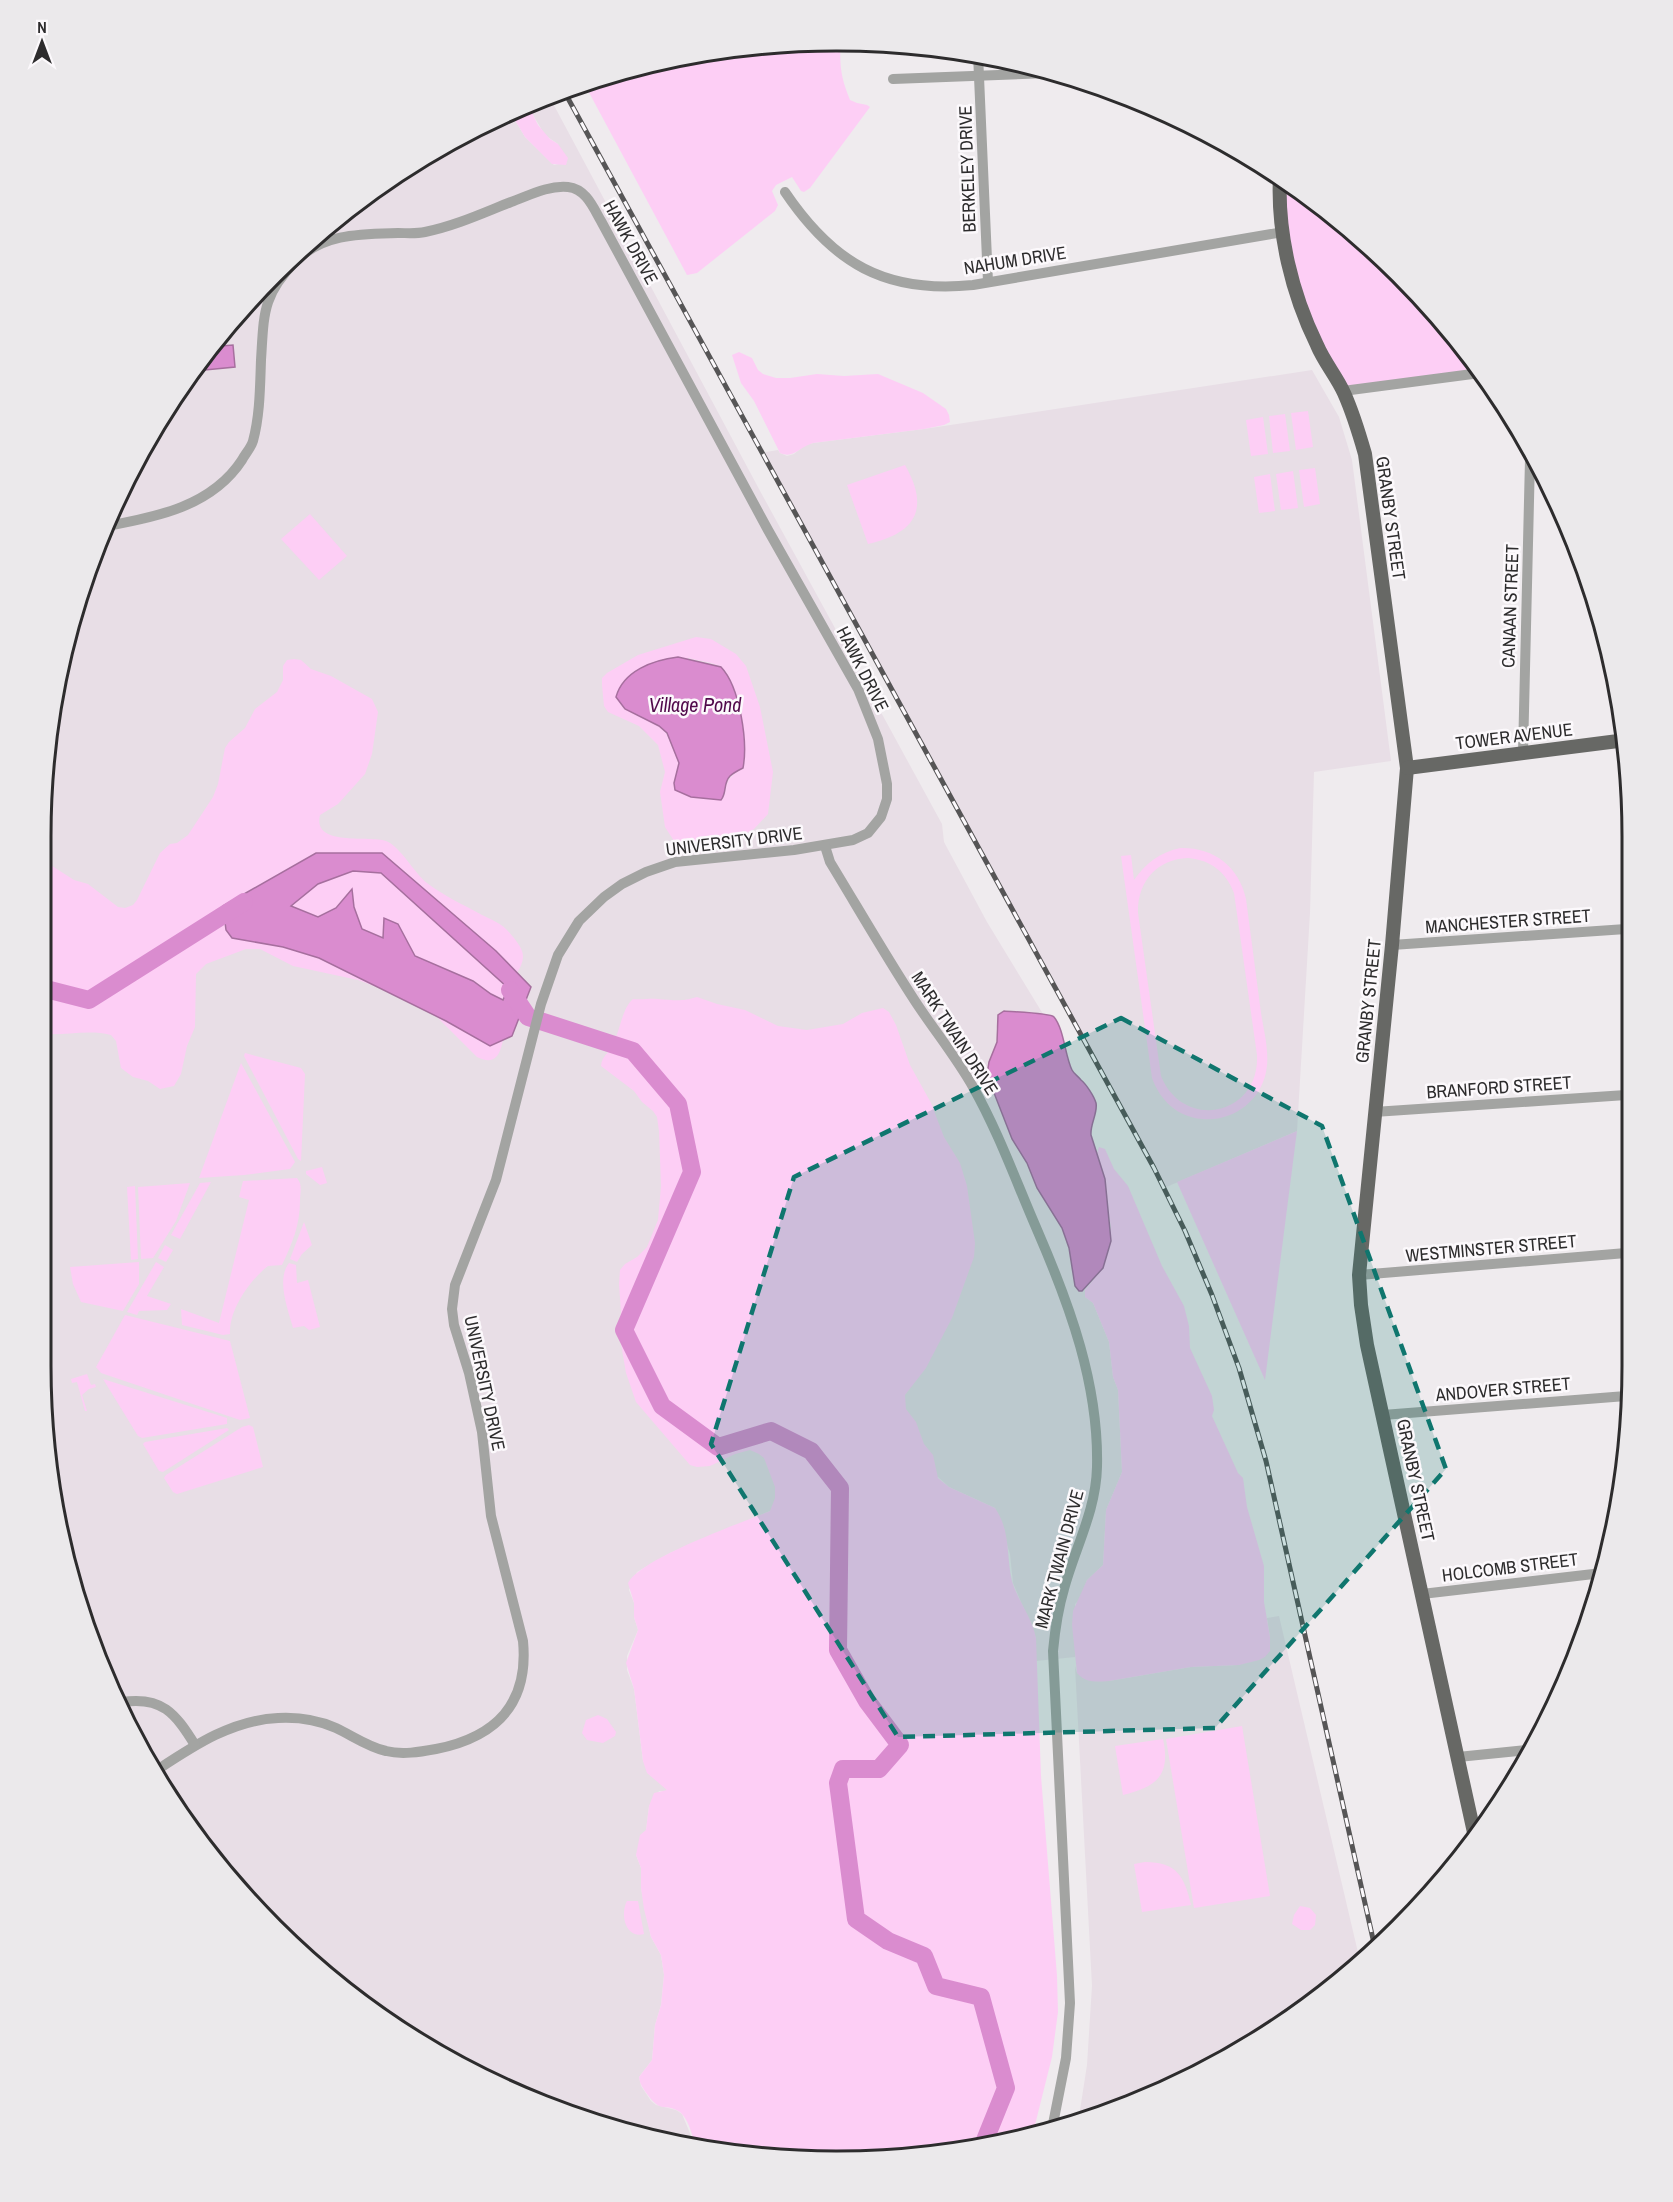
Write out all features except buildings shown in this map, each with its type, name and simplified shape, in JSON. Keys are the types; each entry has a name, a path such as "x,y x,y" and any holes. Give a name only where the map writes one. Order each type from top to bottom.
{"main road":[{"name":"GRANBY STREET","path":"1281,188 1283,232 1291,274 1302,310 1316,345 1343,391 1365,454 1407,768 1359,1275 1367,1345 1473,1826"},
{"name":"TOWER AVENUE","path":"1407,768 1616,741"}],"street":[{"name":"BERKELEY DRIVE","path":"978,64 988,282"},
{"path":"893,79 1022,74"},
{"name":"HAWK DRIVE","path":"325,241 365,234 423,233 457,223 538,192 563,187 579,190 588,198 768,530 840,656 872,721 882,754 887,784 887,799 881,817 872,829 859,838 825,846"},
{"name":"NAHUM DRIVE","path":"785,192 809,226 842,256 876,274 900,282 938,287 988,282 1283,232"},
{"name":"HAWK DRIVE","path":"116,524 147,519 182,508 205,496 236,470 253,444 259,403 264,312 273,290"},
{"path":"1343,391 1472,374"},
{"name":"CANAAN STREET","path":"1522,753 1530,468"},
{"name":"UNIVERSITY DRIVE","path":"162,1767 195,1745 245,1724 261,1720 289,1718 308,1720 334,1727 384,1750 400,1753 463,1742 489,1728 506,1713 522,1681 525,1662 523,1641 491,1516 482,1432 469,1373 454,1325 452,1309 456,1282 496,1180 553,964 567,938 595,905 622,884 657,868 675,862 825,846"},
{"name":"MARK TWAIN DRIVE","path":"825,846 830,862 853,901 916,1003 965,1074 983,1106 1067,1303 1080,1341 1086,1371 1096,1437 1096,1478 1088,1521 1064,1588 1053,1651 1070,2003 1065,2058 1054,2120"},
{"name":"MANCHESTER STREET","path":"1392,945 1622,929"},
{"name":"BRANFORD STREET","path":"1374,1112 1622,1095"},
{"name":"WESTMINSTER STREET","path":"1359,1275 1622,1253"},
{"name":"ANDOVER STREET","path":"1383,1415 1621,1396"},
{"name":"HOLCOMB STREET","path":"1422,1594 1593,1574"},
{"path":"127,1702 147,1700 161,1705 178,1718 195,1745"},
{"path":"1458,1757 1521,1751"}],"highlighted area":[{"path":"1121,1018 1322,1126 1446,1469 1215,1728 898,1737 711,1444 794,1177"}],"shaded area":[{"path":"840,51 841,71 850,100 870,107 810,188 804,192 801,191 792,177 776,185 772,191 778,205 775,211 697,273 687,275 589,92 683,66 785,53"},
{"path":"554,104 759,489 942,824 944,842 987,922 1043,1014 1004,1011 996,1029 997,1042 989,1062 987,1075 1012,1139 1027,1163 1037,1188 1062,1228 1069,1248 1075,1286 1082,1291 1085,1290 1085,1297 1093,1303 1109,1342 1113,1377 1118,1390 1122,1472 1106,1510 1103,1565 1087,1580 1080,1599 1075,1604 1075,1657 1036,1661 1036,1638 1013,1583 1010,1554 995,1508 949,1487 938,1477 770,1511 670,1553 637,1572 629,1590 634,1603 634,1617 638,1630 627,1656 627,1670 634,1689 643,1761 668,1791 659,1791 649,1806 646,1831 636,1855 641,1868 641,1888 651,1937 661,1955 664,1975 661,2005 655,2025 652,2060 639,2077 641,2086 651,2101 682,2114 692,2137 633,2124 584,2109 489,2070 444,2046 400,2019 358,1989 281,1921 246,1883 213,1844 183,1802 132,1713 111,1666 78,1569 66,1519 53,1417 51,1366 51,836 53,785 66,683 93,584 132,489 183,400 213,358 281,281 358,213 400,183 444,156 515,120 525,137 554,165 559,164 558,144 545,135 533,112"},
{"path":"533,112 538,125 550,139 558,144 568,158 566,165 552,164 525,137 515,120"},
{"path":"1281,189 1315,213 1392,281 1427,319 1472,374 1343,391 1291,274"},
{"path":"739,352 752,358 758,370 763,374 776,378 817,374 844,376 878,374 923,393 946,409 950,422 924,429 813,443 793,454 780,453 754,401 741,383 732,355"},
{"path":"1312,370 1339,417 1352,460 1391,761 1314,772 1310,913 1297,1131 1164,1188 761,453 778,450 787,456 813,443 924,429"},
{"path":"1308,411 1313,447 1296,450 1291,413"},
{"path":"1285,414 1290,451 1273,453 1269,416"},
{"path":"1263,417 1268,454 1251,456 1246,420"},
{"path":"905,465 917,494 914,517 898,533 868,544 847,485"},
{"path":"1315,468 1320,504 1304,507 1299,470"},
{"path":"1293,471 1298,508 1281,510 1276,474"},
{"path":"1270,474 1275,511 1259,513 1254,477"},
{"path":"310,514 347,556 319,580 281,539"},
{"path":"696,637 711,639 736,654 746,666 760,707 773,772 768,814 754,829 730,842 689,847 676,844 665,827 660,792 665,772 658,745 639,726 608,712 604,706 602,678 638,655","holes":["689,658 721,667 732,685 740,714 744,745 743,768 730,778 725,795 718,797 694,797 675,790 674,783 679,763 666,733 659,726 625,709"]},
{"path":"287,660 301,660 311,669 331,676 372,699 378,712 372,754 365,774 338,804 320,815 320,825 324,832 343,838 378,839 392,844 427,883 501,925 521,949 523,961 511,984 504,1035 500,1051 495,1058 485,1060 477,1057 435,1015 404,997 358,980 293,966 260,949 246,949 206,964 196,974 195,1027 187,1046 181,1074 174,1086 160,1089 148,1081 133,1077 121,1068 116,1041 111,1035 102,1033 51,1034 51,865 74,880 88,884 118,907 125,908 133,905 160,853 170,844 177,843 188,835 213,797 225,748 245,728 255,709 277,692 283,680 283,666"},
{"path":"1180,848 1214,855 1231,868 1243,887 1266,1043 1266,1072 1258,1092 1243,1108 1224,1117 1213,1119 1193,1118 1177,1111 1165,1100 1152,1078 1121,856 1131,855 1134,880 1154,860","holes":["1177,859 1196,859 1217,868 1227,879 1234,893 1257,1055 1255,1075 1246,1091 1234,1103 1219,1109 1202,1110 1186,1105 1172,1094 1161,1076 1138,913 1141,891 1151,874"]},
{"path":"697,997 745,1010 778,1026 807,1030 843,1024 862,1013 883,1008 889,1012 896,1025 910,1065 931,1103 944,1137 960,1163 967,1186 975,1243 974,1257 952,1318 926,1368 905,1395 906,1409 916,1422 924,1444 933,1455 938,1478 949,1487 995,1508 1004,1526 1012,1581 1036,1638 1041,1776 1058,2012 1052,2057 1035,2125 990,2136 888,2149 836,2151 734,2144 692,2137 683,2115 675,2109 656,2104 640,2082 639,2077 652,2060 655,2025 661,2005 664,1975 661,1955 651,1937 644,1909 641,1868 636,1855 640,1835 646,1830 649,1806 654,1793 667,1790 647,1773 643,1761 634,1689 626,1663 638,1630 628,1583 637,1573 671,1552 770,1511 775,1498 775,1487 764,1458 750,1450 735,1454 710,1466 690,1465 636,1402 626,1373 619,1332 620,1270 647,1247 658,1220 661,1186 659,1131 657,1117 653,1111 634,1091 601,1066 615,1040 626,1008 633,999 686,1000"},
{"path":"245,1053 301,1068 305,1074 301,1161 244,1056"},
{"path":"241,1063 295,1162 290,1169 199,1178"},
{"path":"1297,1131 1265,1380 1177,1182"},
{"path":"1099,1147 1105,1149 1114,1169 1128,1186 1162,1266 1184,1306 1189,1326 1190,1348 1212,1396 1214,1410 1212,1416 1238,1473 1243,1478 1247,1507 1264,1566 1264,1602 1270,1651 1259,1660 1239,1665 1191,1667 1096,1682 1087,1680 1077,1673 1072,1625 1073,1611 1087,1580 1103,1565 1106,1510 1122,1472 1118,1390 1113,1377 1109,1342 1093,1303 1085,1297 1085,1290 1103,1268 1111,1227 1105,1179 1097,1153"},
{"path":"322,1167 327,1183 320,1185 306,1174 306,1171"},
{"path":"297,1178 301,1186 300,1210 289,1250 282,1265 268,1266 248,1287 233,1315 230,1334 223,1335 182,1325 181,1309 219,1323 249,1200 239,1197 243,1181"},
{"path":"211,1182 180,1239 171,1235 200,1183"},
{"path":"190,1183 176,1221 153,1258 141,1259 138,1187"},
{"path":"135,1186 138,1259 131,1260 127,1187"},
{"path":"304,1222 312,1245 297,1262 290,1259"},
{"path":"165,1245 173,1250 166,1262 158,1258"},
{"path":"139,1262 139,1284 123,1311 81,1302 73,1284 70,1267"},
{"path":"156,1262 164,1267 147,1296 171,1304 167,1310 139,1311 137,1315 127,1312"},
{"path":"289,1263 296,1265 297,1283 308,1280 320,1327 309,1330 304,1326 293,1328 283,1286 285,1270"},
{"path":"125,1315 230,1341 250,1418 240,1420 101,1373 96,1367"},
{"path":"87,1374 91,1385 95,1384 96,1387 82,1395 87,1411 85,1411 77,1382 72,1383 71,1379"},
{"path":"103,1379 227,1418 227,1424 142,1438 138,1436"},
{"path":"249,1425 253,1427 263,1467 177,1494 173,1492 164,1478 166,1475 242,1427"},
{"path":"227,1428 229,1430 163,1472 159,1471 143,1444 145,1442"},
{"path":"1279,1616 1358,1952 1315,1989 1273,2019 1229,2046 1137,2091 1080,2112 1087,2065 1092,1986 1075,1666 1077,1673 1109,1681 1191,1667 1239,1665 1270,1637 1267,1618"},
{"path":"598,1715 607,1719 616,1732 615,1736 603,1743 587,1740 582,1733 586,1720"},
{"path":"1242,1726 1270,1896 1194,1908 1166,1739"},
{"path":"1163,1739 1165,1762 1158,1778 1144,1788 1123,1795 1115,1746"},
{"path":"1145,1862 1172,1868 1182,1879 1191,1905 1142,1912 1134,1864"},
{"path":"627,1901 638,1901 644,1934 638,1935 628,1929 624,1918"},
{"path":"1300,1906 1310,1908 1316,1915 1315,1925 1310,1930 1301,1930 1292,1924 1294,1915"}],"water":[{"path":"233,345 235,367 204,370 213,358 223,346"},
{"name":"Village Pond","path":"678,657 721,667 728,676 738,701 743,730 743,768 728,779 721,800 691,797 675,790 674,783 679,763 667,733 659,726 625,709 616,697 625,680 640,668"},
{"path":"316,853 382,853 496,951 531,987 512,1036 490,1046 446,1021 319,958 283,947 232,938 226,930 223,906","holes":["353,871 381,873 508,988 503,1000 473,981 415,956 398,924 384,918 383,938 362,929 354,907 352,889 336,908 318,917 291,906 318,884"]},
{"path":"1004,1011 1054,1017 1060,1028 1072,1070 1087,1087 1096,1103 1091,1135 1105,1179 1111,1241 1103,1268 1082,1291 1075,1286 1069,1248 1062,1228 1037,1188 1027,1163 1012,1139 987,1075 989,1062 997,1042 998,1015"}],"waterway":[{"path":"51,990 89,1000 244,902"},
{"path":"510,990 528,1017 633,1051 678,1104 692,1172 624,1330 662,1406 718,1447 771,1431 811,1451 840,1488 838,1650 867,1701 900,1745 879,1769 843,1769 838,1783 856,1919 888,1941 924,1956 936,1986 981,1997 1006,2088 986,2137"}],"railway":[{"path":"568,99 1154,1168 1185,1231 1239,1368 1266,1461 1373,1939"}]}
